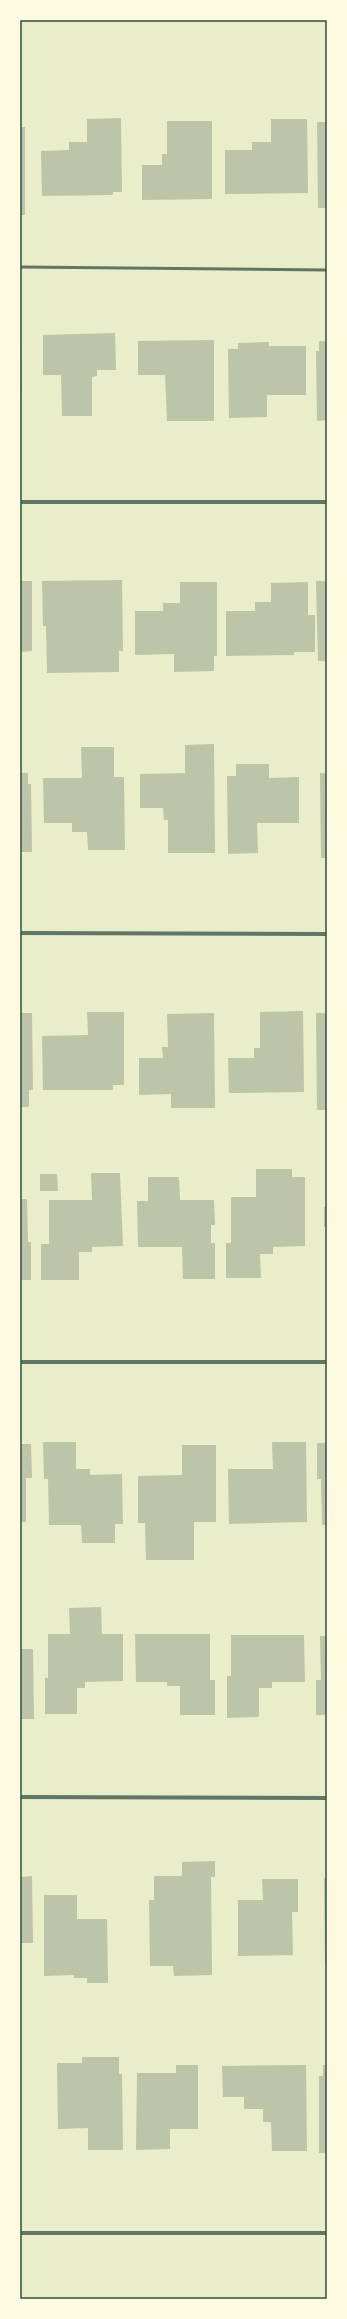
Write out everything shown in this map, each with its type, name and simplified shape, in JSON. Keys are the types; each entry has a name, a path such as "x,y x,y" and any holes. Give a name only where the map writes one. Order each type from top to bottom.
{"street":[{"path":"20,502 327,502"},
{"path":"20,933 327,934"},
{"path":"20,1362 327,1362"},
{"path":"20,1797 327,1798"},
{"path":"20,2233 327,2233"}],"lane":[{"path":"20,267 327,270"}],"building":[{"path":"121,118 122,192 113,192 113,195 42,196 41,151 69,150 69,142 87,142 87,119"},
{"path":"271,119 307,119 308,193 225,194 225,150 252,150 252,142 271,142"},
{"path":"167,121 212,121 212,199 142,200 142,165 162,165 162,154 167,154"},
{"path":"317,122 327,122 327,208 318,208"},
{"path":"20,127 25,127 25,215 20,215"},
{"path":"115,333 116,370 97,370 97,376 92,377 92,416 62,416 61,375 43,375 43,335"},
{"path":"214,340 214,421 167,421 165,375 138,375 138,341"},
{"path":"319,341 327,341 327,420 317,421 316,351 319,351"},
{"path":"21,342 22,393 20,393"},
{"path":"269,342 269,346 306,346 306,395 267,395 267,417 229,418 228,349 238,349 238,343"},
{"path":"122,580 123,651 119,651 119,672 47,673 46,626 43,626 42,581"},
{"path":"20,581 32,581 32,651 20,652"},
{"path":"316,581 327,581 327,661 318,661"},
{"path":"180,582 217,582 217,656 214,656 214,671 174,672 174,654 135,655 135,611 163,611 163,603 180,603"},
{"path":"308,582 308,615 315,615 315,652 294,652 294,655 226,656 226,611 255,611 255,602 271,602 271,583"},
{"path":"214,744 215,853 168,853 168,820 164,820 163,808 140,808 140,774 185,773 185,745"},
{"path":"81,747 114,747 114,777 124,777 125,850 88,850 87,832 72,832 72,823 44,823 43,778 82,778"},
{"path":"236,764 269,764 269,778 299,777 299,823 257,823 258,853 228,854 227,776 236,776"},
{"path":"20,773 28,773 28,784 31,784 32,852 20,852"},
{"path":"320,773 327,773 327,858 321,858"},
{"path":"303,1011 304,1092 229,1093 228,1058 254,1058 254,1048 260,1048 260,1012"},
{"path":"87,1012 124,1012 124,1085 113,1085 113,1090 43,1090 42,1036 88,1035"},
{"path":"20,1013 32,1013 33,1090 29,1090 29,1107 20,1107"},
{"path":"214,1013 215,1108 171,1108 171,1094 139,1095 139,1058 163,1058 162,1047 168,1047 167,1014"},
{"path":"316,1013 327,1013 327,1110 317,1110"},
{"path":"256,1169 292,1169 292,1177 305,1177 305,1246 273,1247 273,1254 260,1254 261,1278 226,1278 226,1243 231,1243 231,1197 256,1197"},
{"path":"91,1173 120,1173 123,1246 92,1247 92,1252 79,1252 79,1280 41,1280 41,1244 49,1244 49,1200 92,1200"},
{"path":"40,1174 57,1174 58,1191 40,1191"},
{"path":"148,1177 179,1177 180,1200 214,1200 215,1225 211,1225 211,1243 215,1243 215,1279 183,1279 182,1247 138,1247 137,1201 148,1201"},
{"path":"20,1199 27,1199 28,1242 31,1242 31,1280 20,1280"},
{"path":"324,1207 327,1207 327,1227 324,1227"},
{"path":"43,1442 76,1442 76,1469 90,1469 90,1475 122,1474 123,1524 115,1524 115,1543 82,1543 81,1525 49,1525 48,1479 44,1479"},
{"path":"272,1442 306,1442 307,1522 229,1524 228,1469 273,1469"},
{"path":"317,1443 327,1443 327,1525 322,1525 321,1479 317,1479"},
{"path":"20,1444 31,1444 32,1478 26,1478 26,1522 20,1522"},
{"path":"182,1445 216,1445 216,1522 194,1522 194,1560 146,1560 145,1523 138,1523 138,1476 182,1475"},
{"path":"101,1607 102,1634 123,1634 123,1681 85,1682 85,1688 77,1688 77,1714 45,1714 45,1678 48,1678 48,1634 70,1634 69,1608"},
{"path":"135,1634 210,1634 210,1680 215,1680 215,1715 180,1715 180,1686 167,1686 167,1682 136,1682"},
{"path":"231,1635 304,1635 305,1682 272,1682 272,1688 259,1688 259,1717 227,1718 227,1676 231,1676"},
{"path":"320,1636 327,1636 327,1715 316,1715 316,1680 321,1680"},
{"path":"20,1649 33,1649 34,1719 20,1719"},
{"path":"215,1861 215,1877 211,1877 212,1975 174,1976 173,1966 150,1966 149,1900 154,1900 154,1876 182,1876 182,1862"},
{"path":"32,1876 33,1943 20,1943 20,1877"},
{"path":"324,1878 327,1878 327,1966 325,1966"},
{"path":"262,1879 298,1879 298,1912 292,1912 293,1955 238,1956 238,1900 263,1900"},
{"path":"44,1895 77,1895 77,1919 107,1919 108,1983 87,1983 87,1978 74,1978 74,1975 44,1976"},
{"path":"82,2057 119,2057 119,2074 122,2074 123,2150 88,2150 88,2128 58,2129 57,2063 82,2063"},
{"path":"176,2065 198,2065 198,2129 170,2129 170,2149 136,2150 137,2073 176,2073"},
{"path":"306,2065 307,2151 272,2151 271,2122 263,2122 263,2109 244,2109 244,2097 223,2097 222,2066"},
{"path":"323,2065 327,2065 327,2153 319,2153 319,2076 323,2076"}]}
